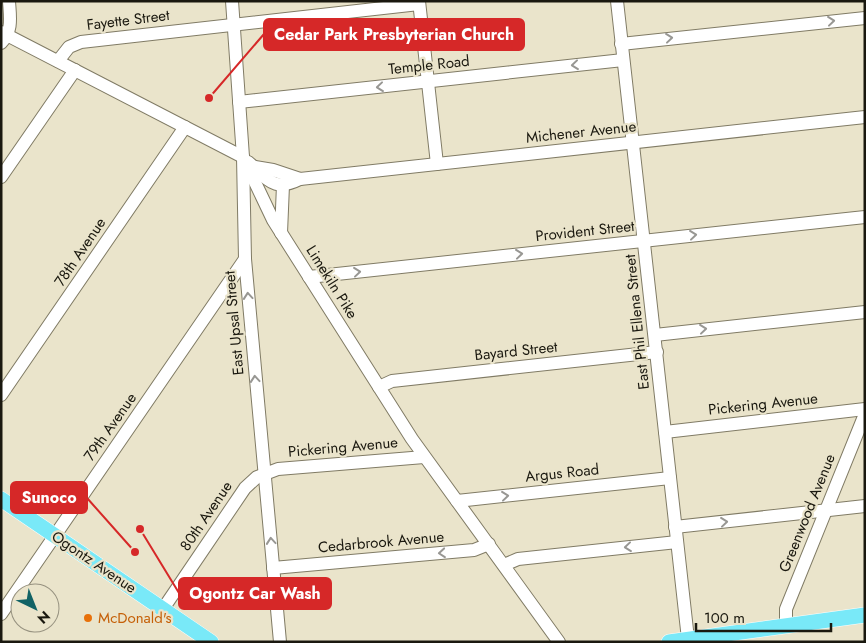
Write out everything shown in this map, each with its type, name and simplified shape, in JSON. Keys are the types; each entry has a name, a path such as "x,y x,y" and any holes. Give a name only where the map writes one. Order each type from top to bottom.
{"main road":[{"name":"Ogontz Avenue","path":"1,499 211,642"},
{"path":"668,642 865,615"}],"street":[{"path":"9,1 11,18 3,37 58,61 243,157"},
{"name":"East Upsal Street","path":"232,1 243,157 246,259 258,412 280,642"},
{"name":"East Phil Ellena Street","path":"617,1 688,639"},
{"path":"419,2 437,164"},
{"name":"Fayette Street","path":"58,61 69,47 80,42 234,25 333,7 419,2"},
{"path":"621,44 865,18"},
{"name":"Temple Road","path":"239,102 623,60"},
{"path":"1,177 75,70"},
{"name":"Michener Avenue","path":"243,157 275,184 287,185 300,179 865,117"},
{"name":"78th Avenue","path":"1,395 184,127"},
{"name":"Limekiln Pike","path":"243,157 273,220 424,457 559,642"},
{"name":"Michener Avenue","path":"255,167 273,170 300,179"},
{"path":"281,233 283,185"},
{"name":"Provident Street","path":"309,277 865,217"},
{"name":"79th Avenue","path":"1,614 246,259"},
{"path":"655,335 865,312"},
{"name":"Bayard Street","path":"379,387 392,381 656,352"},
{"name":"Pickering Avenue","path":"665,432 865,409"},
{"name":"Greenwood Avenue","path":"786,626 786,610 865,414"},
{"name":"Pickering Avenue","path":"265,473 278,469 424,457"},
{"name":"80th Avenue","path":"163,609 245,488 257,477 265,473"},
{"name":"Argus Road","path":"457,501 670,478"},
{"path":"675,527 865,506"},
{"path":"504,565 518,559 677,542"},
{"name":"Cedarbrook Avenue","path":"273,568 474,550 489,544"}],"place":[{"name":"Cedar Park Presbyterian Church","path":"209,98"},
{"name":"Ogontz Car Wash","path":"140,529"},
{"name":"Sunoco","path":"135,552"},
{"name":"McDonald's","path":"88,618"}]}
